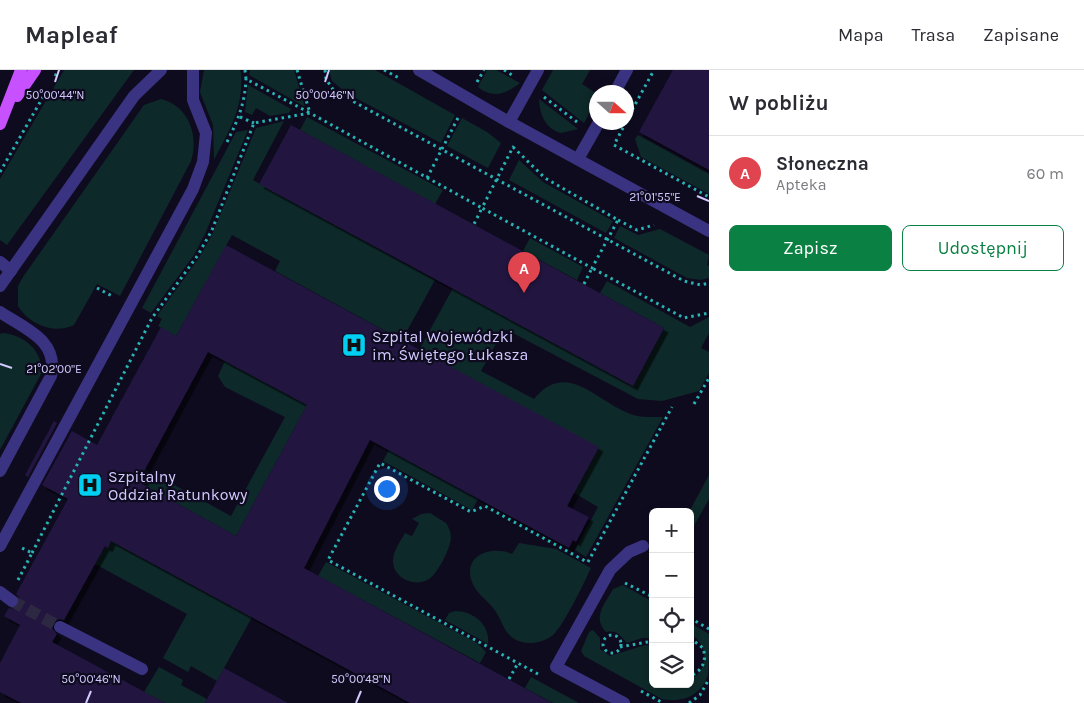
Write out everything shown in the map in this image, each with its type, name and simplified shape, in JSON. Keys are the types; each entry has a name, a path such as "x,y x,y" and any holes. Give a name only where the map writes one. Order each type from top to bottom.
{"main road":[{"path":"7,111 21,70"},
{"path":"0,124 35,70"}],"lane":[{"path":"0,286 134,96 161,70"},
{"path":"2,542 193,189 203,162 206,132 193,100 193,70"},
{"path":"419,70 509,122 709,230"},
{"path":"509,122 538,70"},
{"path":"619,85 627,70"},
{"path":"578,159 595,130"},
{"path":"0,262 11,271"},
{"path":"0,312 47,344 52,354 54,365 51,376 0,472"},
{"path":"624,703 556,667 608,573 618,560 644,546"},
{"path":"0,592 12,601"},
{"path":"60,627 142,669"}],"path":[{"path":"54,78 59,70"},
{"path":"245,70 246,79 684,318 709,313"},
{"path":"298,70 310,114"},
{"path":"325,70 326,79 334,90 684,281 701,285 709,283"},
{"path":"427,178 484,70"},
{"path":"504,70 589,124"},
{"path":"634,107 654,70"},
{"path":"0,172 44,96"},
{"path":"240,117 254,123 310,114"},
{"path":"14,588 152,318 198,255 212,230 254,123"},
{"path":"598,130 614,145 709,197"},
{"path":"614,145 622,130"},
{"path":"474,224 514,147 545,178 618,220 584,284"},
{"path":"694,404 709,378"},
{"path":"587,562 672,407"},
{"path":"541,676 328,560 380,463 471,512 485,506 608,573 615,582 628,583 649,595"},
{"path":"2,542 32,553"},
{"path":"694,620 709,629"},
{"path":"620,647 621,641 617,636 610,634 603,640 604,649 608,653 614,653 620,647 649,642"},
{"path":"694,640 699,643 705,654 703,666 694,673"},
{"path":"509,679 518,663"},
{"path":"689,703 700,695 709,679"},
{"path":"638,689 663,703"}],"green space":[{"path":"64,70 134,70 7,245 0,240 0,179"},
{"path":"204,70 240,70 241,73 238,108 230,129 214,160 213,125 200,92"},
{"path":"250,70 294,70 305,107 249,75"},
{"path":"329,70 375,70 455,115 441,143 348,94 332,81"},
{"path":"487,70 496,70 520,83 510,90 499,94 489,93 478,87"},
{"path":"553,70 590,70 582,84 589,88 589,113 584,123 542,90"},
{"path":"248,85 291,109 289,113 270,116 256,108 252,115 245,112"},
{"path":"161,99 179,108 190,123 194,142 191,161 120,296 97,284 74,325 58,329 35,323 18,306 18,286 23,277 144,105"},
{"path":"539,99 578,129 561,133 551,128 544,120 540,110"},
{"path":"307,117 443,190 435,204 300,130"},
{"path":"462,118 487,132 501,143 488,168 447,146"},
{"path":"284,121 253,180 435,280 402,340 275,271 280,261 232,235 176,336 158,326 162,319 157,316 199,258 212,235 256,128"},
{"path":"248,130 205,234 194,255 151,313 142,308 236,132"},
{"path":"638,135 709,174 709,194 641,157 635,139"},
{"path":"519,160 543,182 613,221 606,233 509,180"},
{"path":"620,226 638,235 660,229 709,255 707,265 709,266 709,278 701,280 687,278 614,238"},
{"path":"530,238 583,267 577,280 523,251"},
{"path":"607,281 690,327 709,317 709,333 701,348 709,352 709,373 699,391 662,401 638,399 507,330 503,331 481,371 534,399 546,388 558,383 569,383 581,386 632,415 663,417 586,557 575,550 598,507 574,493 419,350 453,288 633,386 664,328 600,293"},
{"path":"0,334 19,337 31,346 39,359 41,374 0,450"},
{"path":"225,361 307,405 236,536 142,484 146,477 142,475 145,469 231,516 285,417 225,387 218,376"},
{"path":"389,450 478,499 472,510 383,461"},
{"path":"709,475 709,499 694,526 694,508 691,508"},
{"path":"430,513 446,523 451,534 450,543 436,572 429,579 423,582 411,582 401,577 397,572 393,561 394,554 405,533 412,536 419,523 412,519 421,514"},
{"path":"111,541 252,617 217,681 191,666 188,672 163,658 187,614 95,564 105,546 108,547"},
{"path":"519,543 556,549 591,568 558,630 549,638 533,643 517,641 510,636 493,608 474,586 470,573 471,565 481,554 496,551 512,554"},
{"path":"326,562 477,643 486,652 480,663 318,576"},
{"path":"623,585 649,600 649,638 642,638 627,643 618,634 606,632 600,621 600,616 601,610 613,589"},
{"path":"455,611 468,613 479,620 486,630 488,644 445,620 449,613"},
{"path":"694,625 709,634 708,674 697,692 678,700 662,699 584,656 581,651 589,632 593,630 600,638 600,649 610,656 649,645 649,688 694,688 694,676 701,670 704,657 701,644 694,638"},
{"path":"159,667 183,680 181,685 207,699 205,703 165,703 144,692"},
{"path":"531,677 579,703 553,703 525,688"}],"building":[{"path":"673,70 709,70 709,170 639,132"},
{"path":"291,125 664,328 633,386 259,184"},
{"path":"226,245 599,447 567,506 589,517 576,542 573,540 569,548 370,440 304,568 552,703 410,703 111,541 108,548 105,546 64,620 59,619 53,623 52,628 57,634 52,642 165,703 21,703 0,692 0,663 20,625 4,616 9,608 15,609 19,605 20,598 16,594 68,499 42,485 72,431 97,445 161,327 176,336","holes":["208,352 307,405 236,536 142,484 146,477 142,475"]},
{"path":"54,421 57,423 28,477 25,475"},
{"path":"224,668 288,703 205,703"}],"tunnel":[{"path":"12,601 60,627"}],"place":[{"name":"Słoneczna","path":"524,293"},
{"name":"Szpital Wojewódzki im. Świętego Łukasza","path":"354,345"},
{"name":"Szpitalny Oddział Ratunkowy","path":"90,485"}]}
